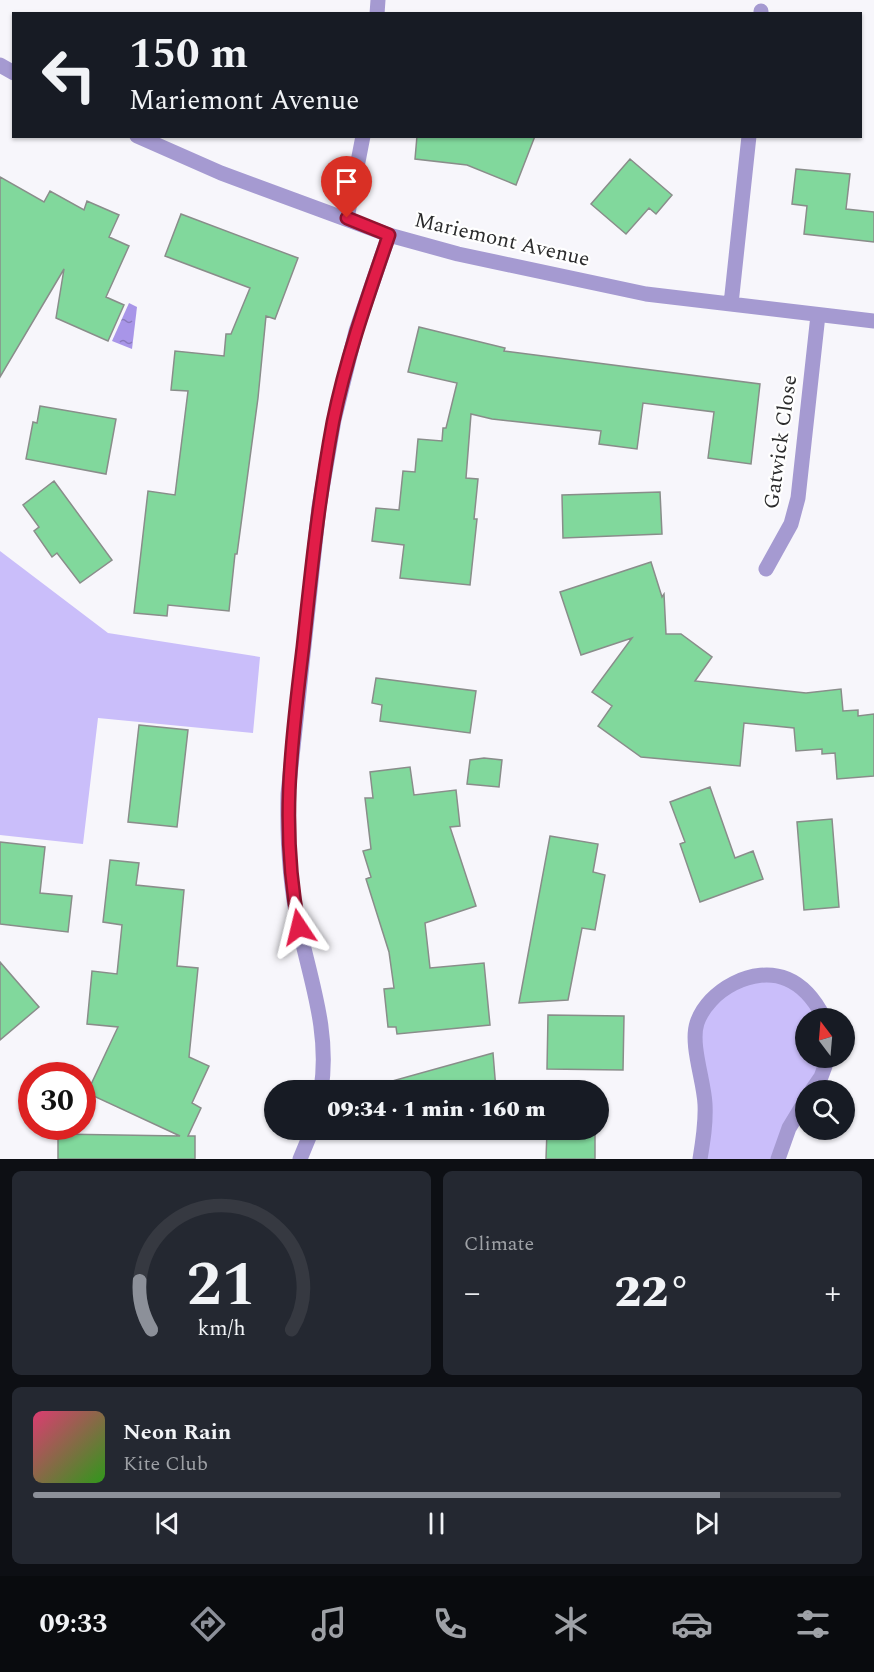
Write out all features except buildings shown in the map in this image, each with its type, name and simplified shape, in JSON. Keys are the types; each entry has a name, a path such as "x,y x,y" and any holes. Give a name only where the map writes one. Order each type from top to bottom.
{"street":[{"name":"Mariemont Avenue","path":"142,138 221,173 389,235 458,254 646,294 874,321"},
{"path":"347,218 363,138"},
{"path":"732,304 749,138"},
{"path":"321,1080 322,1021 292,887 287,840 288,794 319,507 334,420 356,331 389,235"},
{"name":"Gatwick Close","path":"766,568 791,524 798,498 818,315"},
{"path":"700,1159 705,1105 695,1037 696,1024 704,1009 732,985 749,977 766,976 787,979 797,985 819,1008"},
{"path":"778,1159 795,1118"},
{"path":"300,1159 308,1140"}],"shaded area":[{"path":"0,551 108,633 260,657 253,733 98,718 83,844 0,835"},
{"path":"787,979 815,1008 795,1008 795,1068 823,1068 817,1080 795,1080 795,1125 778,1159 700,1159 699,1062 704,1009 732,985"}],"water":[{"path":"129,303 137,307 132,349 112,341"}],"route":[{"path":"299,927 289,866 288,794 319,507 334,420 356,331 389,235 347,218"}]}
